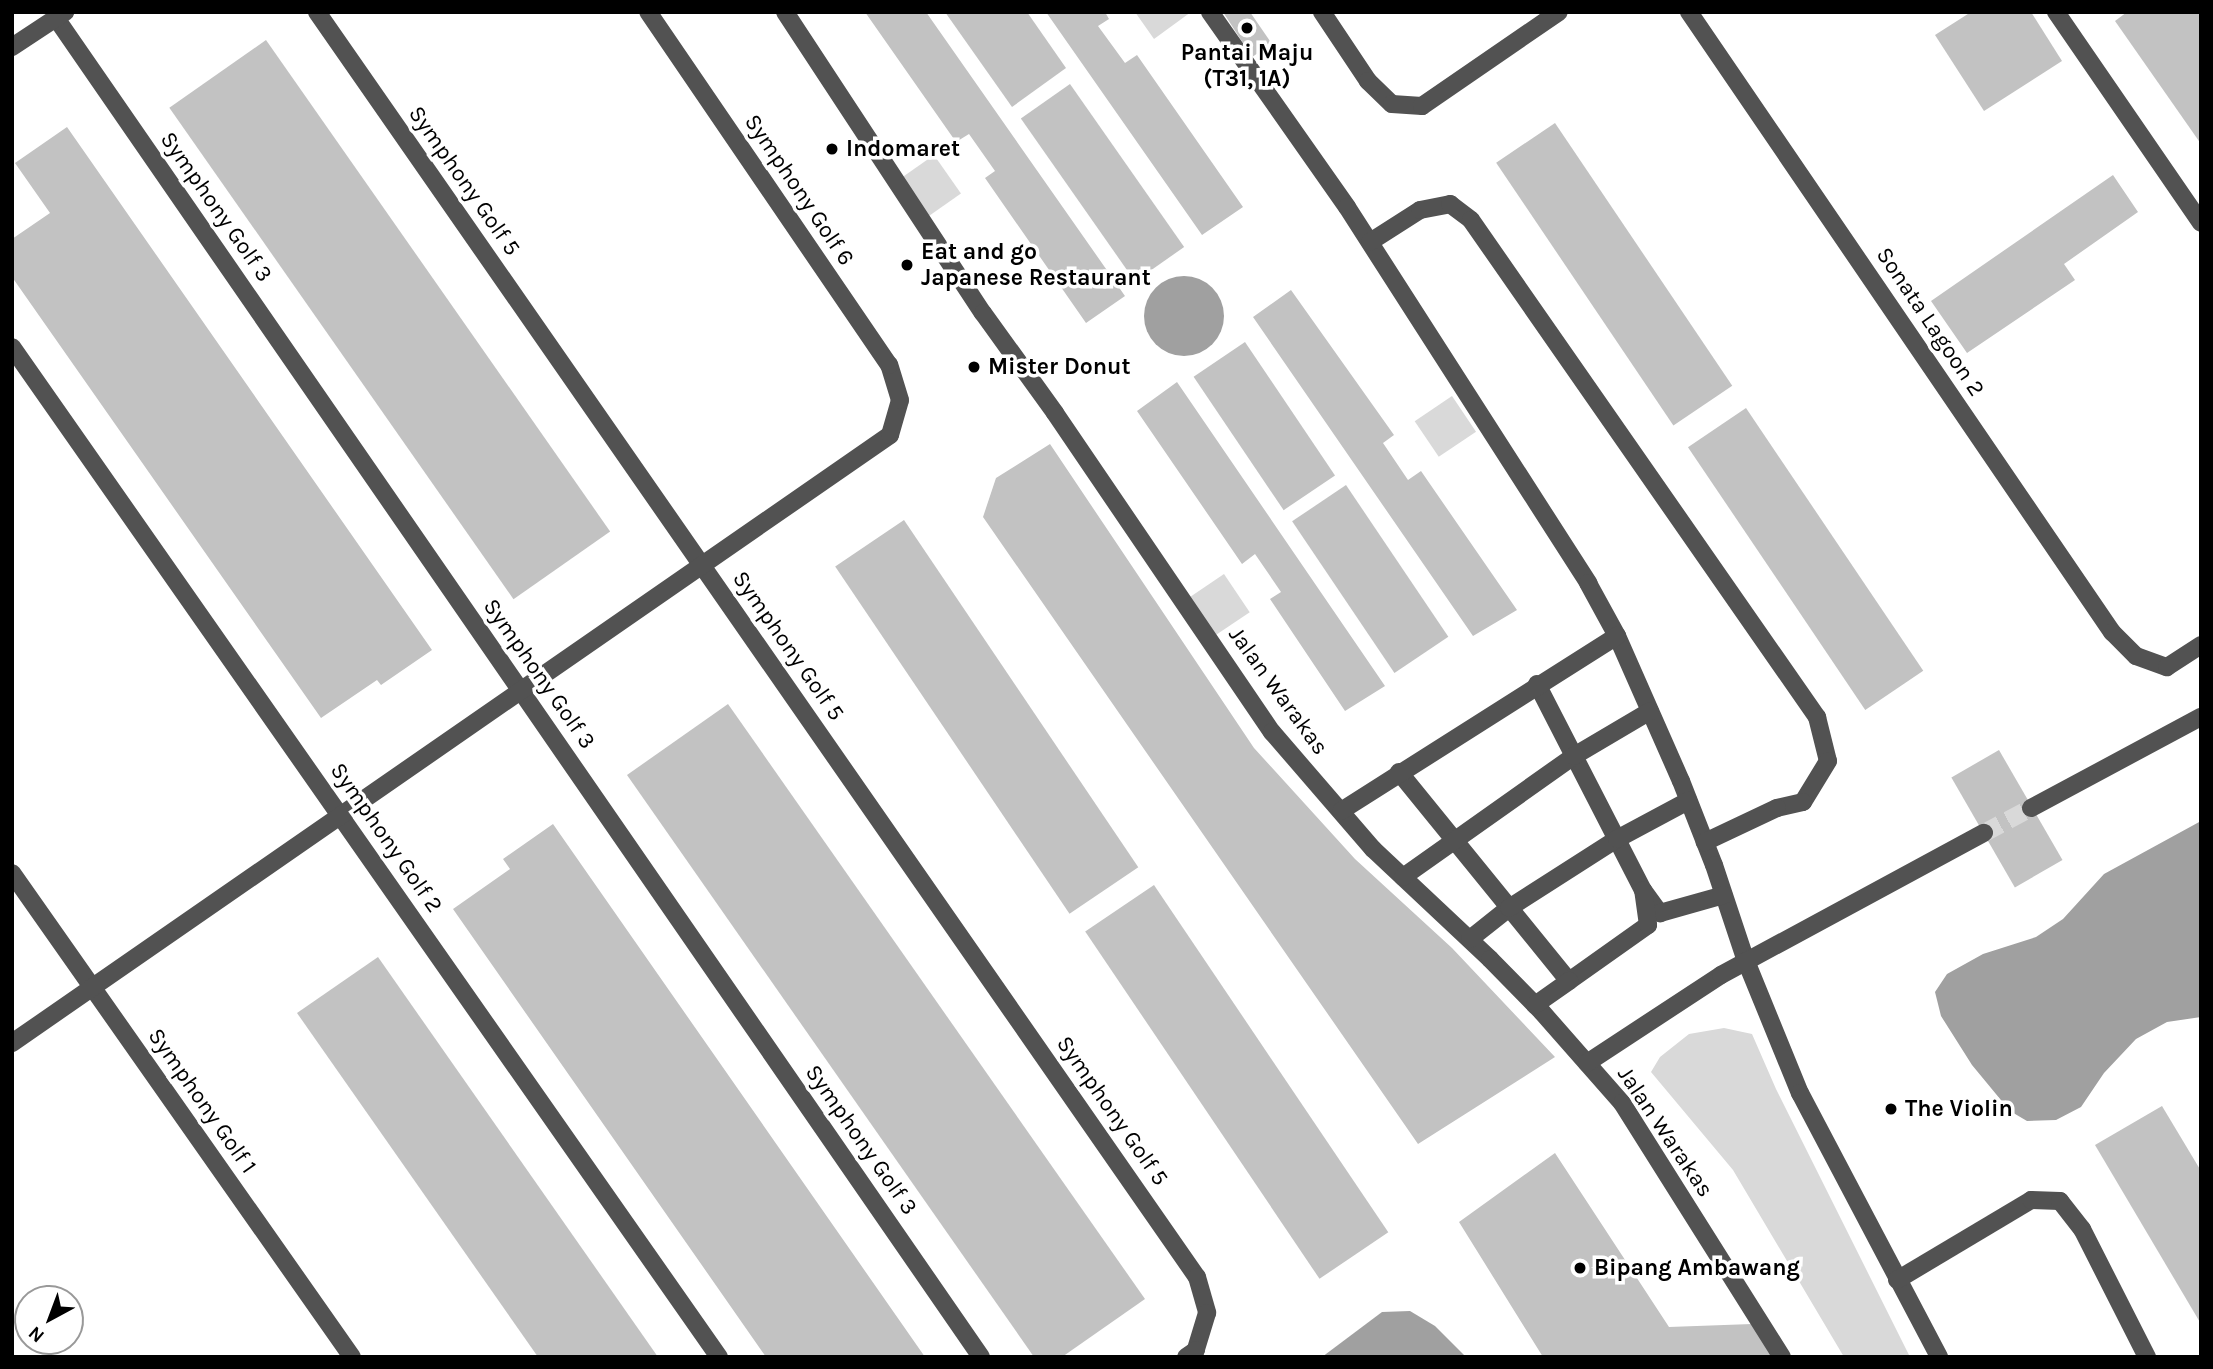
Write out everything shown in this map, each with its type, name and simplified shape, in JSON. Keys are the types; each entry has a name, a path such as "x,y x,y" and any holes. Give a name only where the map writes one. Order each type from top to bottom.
{"street":[{"name":"Symphony Golf 5","path":"317,12 1197,1277 1207,1313 1196,1350 1186,1357"},
{"name":"Symphony Golf 6","path":"648,12 889,365 900,400 890,435 701,565"},
{"name":"Jalan Warakas","path":"785,12 984,313 1272,732 1373,849 1470,939 1535,1005 1622,1102 1782,1357"},
{"path":"1210,12 1370,242 1588,583 1617,636 1705,842 1746,961 1800,1093 1939,1357"},
{"path":"1322,12 1368,81 1392,104 1422,106 1559,12"},
{"name":"Sonata Lagoon 2","path":"1689,12 2112,632 2136,656 2167,667 2201,645"},
{"path":"2056,12 2201,223"},
{"path":"12,47 61,15"},
{"name":"Symphony Golf 3","path":"61,15 520,690 981,1357"},
{"path":"1370,242 1420,210 1450,204 1471,220 1817,717 1828,761 1803,802 1777,808 1705,842"},
{"name":"Symphony Golf 2","path":"12,347 719,1357"},
{"path":"12,1043 701,565"},
{"path":"1340,811 1537,684 1617,636"},
{"path":"1537,684 1643,890 1660,914 1724,895"},
{"path":"1403,877 1574,757 1650,710"},
{"path":"2031,808 2201,717"},
{"path":"1399,772 1569,981"},
{"path":"1470,939 1509,908 1617,839 1688,801"},
{"path":"1587,1063 1746,961 1984,833"},
{"name":"Symphony Golf 1","path":"12,873 352,1357"},
{"path":"1535,1005 1648,925 1643,890"},
{"path":"1897,1280 2031,1200 2060,1201 2082,1229 2147,1357"}],"shaded area":[{"path":"1135,12 1191,12 1154,39"},
{"path":"934,155 961,194 922,220 895,182"},
{"path":"1184,276 1199,279 1212,288 1221,301 1224,316 1221,331 1212,344 1199,353 1184,356 1169,353 1156,344 1147,331 1144,316 1147,301 1156,288 1169,279"},
{"path":"1452,396 1476,432 1439,457 1415,421"},
{"path":"1224,574 1250,612 1209,640 1183,601"},
{"path":"2201,821 2201,1017 2167,1022 2136,1039 2104,1073 2081,1107 2056,1120 2027,1121 2010,1111 1972,1065 1941,1016 1935,992 1947,974 1983,954 2036,937 2063,919 2104,874"},
{"path":"1724,1028 1752,1034 1776,1089 1910,1357 1844,1357 1733,1170 1651,1072 1660,1057 1689,1034"},
{"path":"1410,1311 1435,1326 1466,1357 1322,1357 1382,1312"}],"building":[{"path":"865,12 926,12 1125,296 1086,323 985,178 995,171 969,134 956,142"},
{"path":"945,12 1027,12 1066,68 1012,107"},
{"path":"1046,12 1105,12 1109,19 1098,26 1125,63 1137,55 1243,207 1202,235"},
{"name":"Pantai Maju (T31, 1A)","path":"1223,12 1250,12 1272,44 1252,57"},
{"path":"1971,12 2031,12 2062,61 1984,111 1935,35"},
{"path":"2127,12 2201,12 2201,144 2115,21"},
{"path":"266,40 610,531 513,599 169,108"},
{"path":"1070,84 1184,247 1135,281 1021,118"},
{"path":"1555,123 1732,386 1673,426 1496,163"},
{"path":"67,127 432,650 381,685 377,680 321,718 12,277 12,239 50,213 15,163"},
{"path":"2113,175 2138,212 2064,264 2075,280 1967,353 1931,301"},
{"path":"1291,290 1394,435 1383,443 1408,480 1421,471 1517,610 1473,636 1253,317"},
{"path":"1245,342 1335,475 1284,510 1194,377"},
{"path":"1177,382 1385,686 1345,711 1270,599 1281,592 1255,554 1242,564 1137,411"},
{"path":"1746,408 1923,671 1865,710 1688,447"},
{"path":"1050,444 1254,748 1355,859 1452,948 1555,1057 1418,1144 983,517 996,478"},
{"path":"1346,485 1448,637 1394,673 1292,521"},
{"path":"904,520 1138,867 1069,914 835,566"},
{"path":"728,704 1145,1299 1062,1357 1034,1357 627,775"},
{"path":"1999,750 2062,860 2015,887 1951,778"},
{"path":"553,824 925,1357 766,1357 453,909 510,869 503,859"},
{"path":"1154,885 1388,1232 1319,1279 1085,931"},
{"path":"378,957 658,1357 538,1357 297,1013"},
{"path":"2162,1106 2201,1171 2201,1324 2095,1145"},
{"path":"1555,1153 1669,1327 1752,1324 1773,1357 1543,1357 1459,1222"}],"tunnel":[{"path":"1984,833 2031,808"}],"place":[{"name":"Pantai Maju (T31, 1A)","path":"1247,28"},
{"name":"Indomaret","path":"832,149"},
{"name":"Eat and go Japanese Restaurant","path":"907,265"},
{"name":"Mister Donut","path":"974,367"},
{"name":"The Violin","path":"1891,1109"},
{"name":"Bipang Ambawang","path":"1580,1268"}]}
